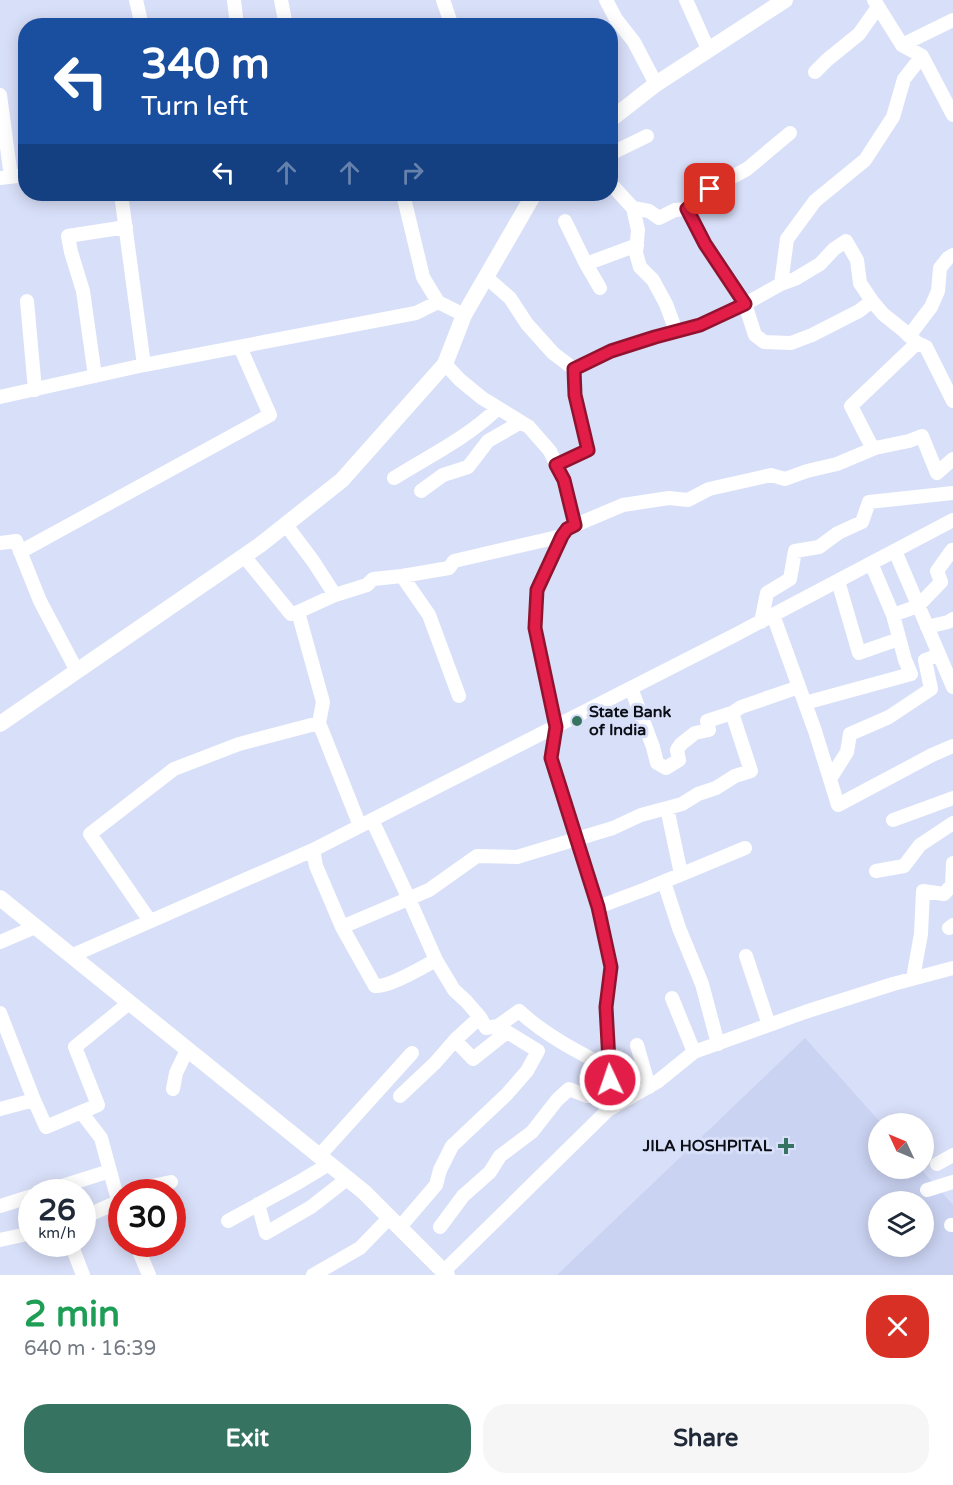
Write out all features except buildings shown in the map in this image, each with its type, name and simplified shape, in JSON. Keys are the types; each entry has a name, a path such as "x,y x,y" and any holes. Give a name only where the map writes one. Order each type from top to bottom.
{"main road":[{"path":"618,114 656,84 785,0"},
{"path":"0,724 244,556 342,480 445,364 464,315 530,201"},
{"path":"0,898 364,1192 446,1273"}],"street":[{"path":"136,0 140,18"},
{"path":"234,0 236,18"},
{"path":"281,0 284,18"},
{"path":"443,0 449,18"},
{"path":"606,0 615,18"},
{"path":"686,0 708,50"},
{"path":"815,72 859,34 876,4 902,45 922,56 953,115"},
{"path":"902,45 953,20"},
{"path":"618,22 634,42 656,84"},
{"path":"782,284 787,239 814,201 865,160 893,117 904,79 922,56"},
{"path":"0,95 5,178"},
{"path":"633,208 649,211 659,218 675,210 687,209 710,189 747,170 790,133"},
{"path":"618,150 647,136"},
{"path":"618,192 633,208 638,230 636,253 640,267 653,280 666,304 676,331"},
{"path":"122,201 144,365"},
{"path":"404,201 423,277 438,302 464,315"},
{"path":"687,209 705,244 745,304 755,334 764,342 791,343 859,311 872,301"},
{"path":"565,221 600,288"},
{"path":"95,376 83,291 68,236 126,227"},
{"path":"574,369 611,351 700,325 745,304 820,264 834,249 846,242 857,260 860,283 872,301 883,314 926,347 953,401"},
{"path":"586,264 637,245"},
{"path":"873,449 851,406 913,339 938,291 940,268 953,255"},
{"path":"486,277 510,298 527,324 553,353 574,369"},
{"path":"27,301 35,390"},
{"path":"0,398 144,365 416,313 438,302"},
{"path":"20,552 270,415 240,347"},
{"path":"445,364 482,398 529,427 550,451 564,480 575,525"},
{"path":"556,465 588,450 575,395 574,369"},
{"path":"394,478 458,440 498,408"},
{"path":"421,491 443,475 468,467 488,441 521,422"},
{"path":"608,1110 611,1092 606,1007 611,967 598,907 551,758 556,727 535,628 537,590 562,536 567,529 575,525 624,505 669,498 688,500 709,489 771,475 785,479 837,464 873,449 922,436 937,473 953,459"},
{"path":"953,493 869,502 862,522 837,533 819,547 795,551 790,579 767,593 767,618 805,703 837,805 953,746"},
{"path":"71,956 313,850 556,727 953,520"},
{"path":"286,525 314,561 335,594"},
{"path":"244,556 291,614 335,594 367,585 373,579 449,568 454,561 562,536"},
{"path":"0,543 15,541 40,601 77,671"},
{"path":"893,615 918,606 941,582 937,571 952,550"},
{"path":"895,551 953,687"},
{"path":"805,703 911,674 893,615 871,564"},
{"path":"402,576 429,615 459,696"},
{"path":"838,581 859,653 899,639"},
{"path":"298,612 323,702 320,723 366,823 409,899 436,960 454,990 480,1017 486,1028 498,1026 519,1011 528,1020 573,1049 609,1068"},
{"path":"927,627 953,619"},
{"path":"830,779 847,752 850,734 889,717 932,688 925,660 939,655"},
{"path":"631,688 657,763 666,768 679,760 677,750 681,744 695,733 709,730 707,721 799,687"},
{"path":"342,927 429,890 477,856 517,857 613,828 641,815 682,804 698,794 751,771 732,713"},
{"path":"150,921 90,834 174,769 239,744 320,723"},
{"path":"893,820 953,798"},
{"path":"666,808 681,874"},
{"path":"876,871 904,866 920,845 953,823"},
{"path":"598,907 745,848"},
{"path":"313,850 316,866 342,927 375,986 381,987 436,960"},
{"path":"913,978 921,934 923,891 944,894 952,885 953,863"},
{"path":"664,882 679,928 702,984 718,1044"},
{"path":"0,942 35,927"},
{"path":"746,956 769,1025"},
{"path":"446,1273 608,1110 657,1082 694,1052 882,987 953,968"},
{"path":"672,998 694,1052"},
{"path":"0,1013 46,1127 98,1105 75,1047 129,1002"},
{"path":"400,1096 435,1063 454,1040 480,1017"},
{"path":"313,1275 360,1248 395,1222 436,1185 440,1170 452,1146 507,1094 527,1071 538,1051 507,1032 473,1059 454,1040"},
{"path":"638,1045 649,1087"},
{"path":"173,1089 176,1073 187,1050"},
{"path":"228,1221 299,1182 324,1160 412,1053"},
{"path":"440,1227 463,1196 490,1172 500,1156 532,1132 557,1100 569,1089 587,1096 591,1081 609,1068"},
{"path":"0,1109 34,1100"},
{"path":"81,1112 101,1138 113,1179"},
{"path":"938,1164 953,1155"},
{"path":"84,1179 110,1171"},
{"path":"258,1204 266,1233 311,1207 347,1179"},
{"path":"927,1190 953,1182"},
{"path":"0,1206 18,1200"},
{"path":"0,1240 18,1236"},
{"path":"76,1257 83,1275"},
{"path":"141,1257 149,1275"}],"shaded area":[{"name":"JILA HOSHPITAL","path":"805,1038 872,1113 868,1113 868,1179 930,1179 953,1205 953,1275 557,1275"}],"place":[{"name":"State Bank of India","path":"577,721"},
{"name":"JILA HOSHPITAL","path":"786,1146"}],"route":[{"path":"610,1080 606,1007 611,967 598,907 551,758 556,727 535,628 537,590 562,536 567,529 575,525 564,480 556,465 588,450 575,395 574,369 611,351 700,325 745,304 705,244 687,209 710,189"}]}
